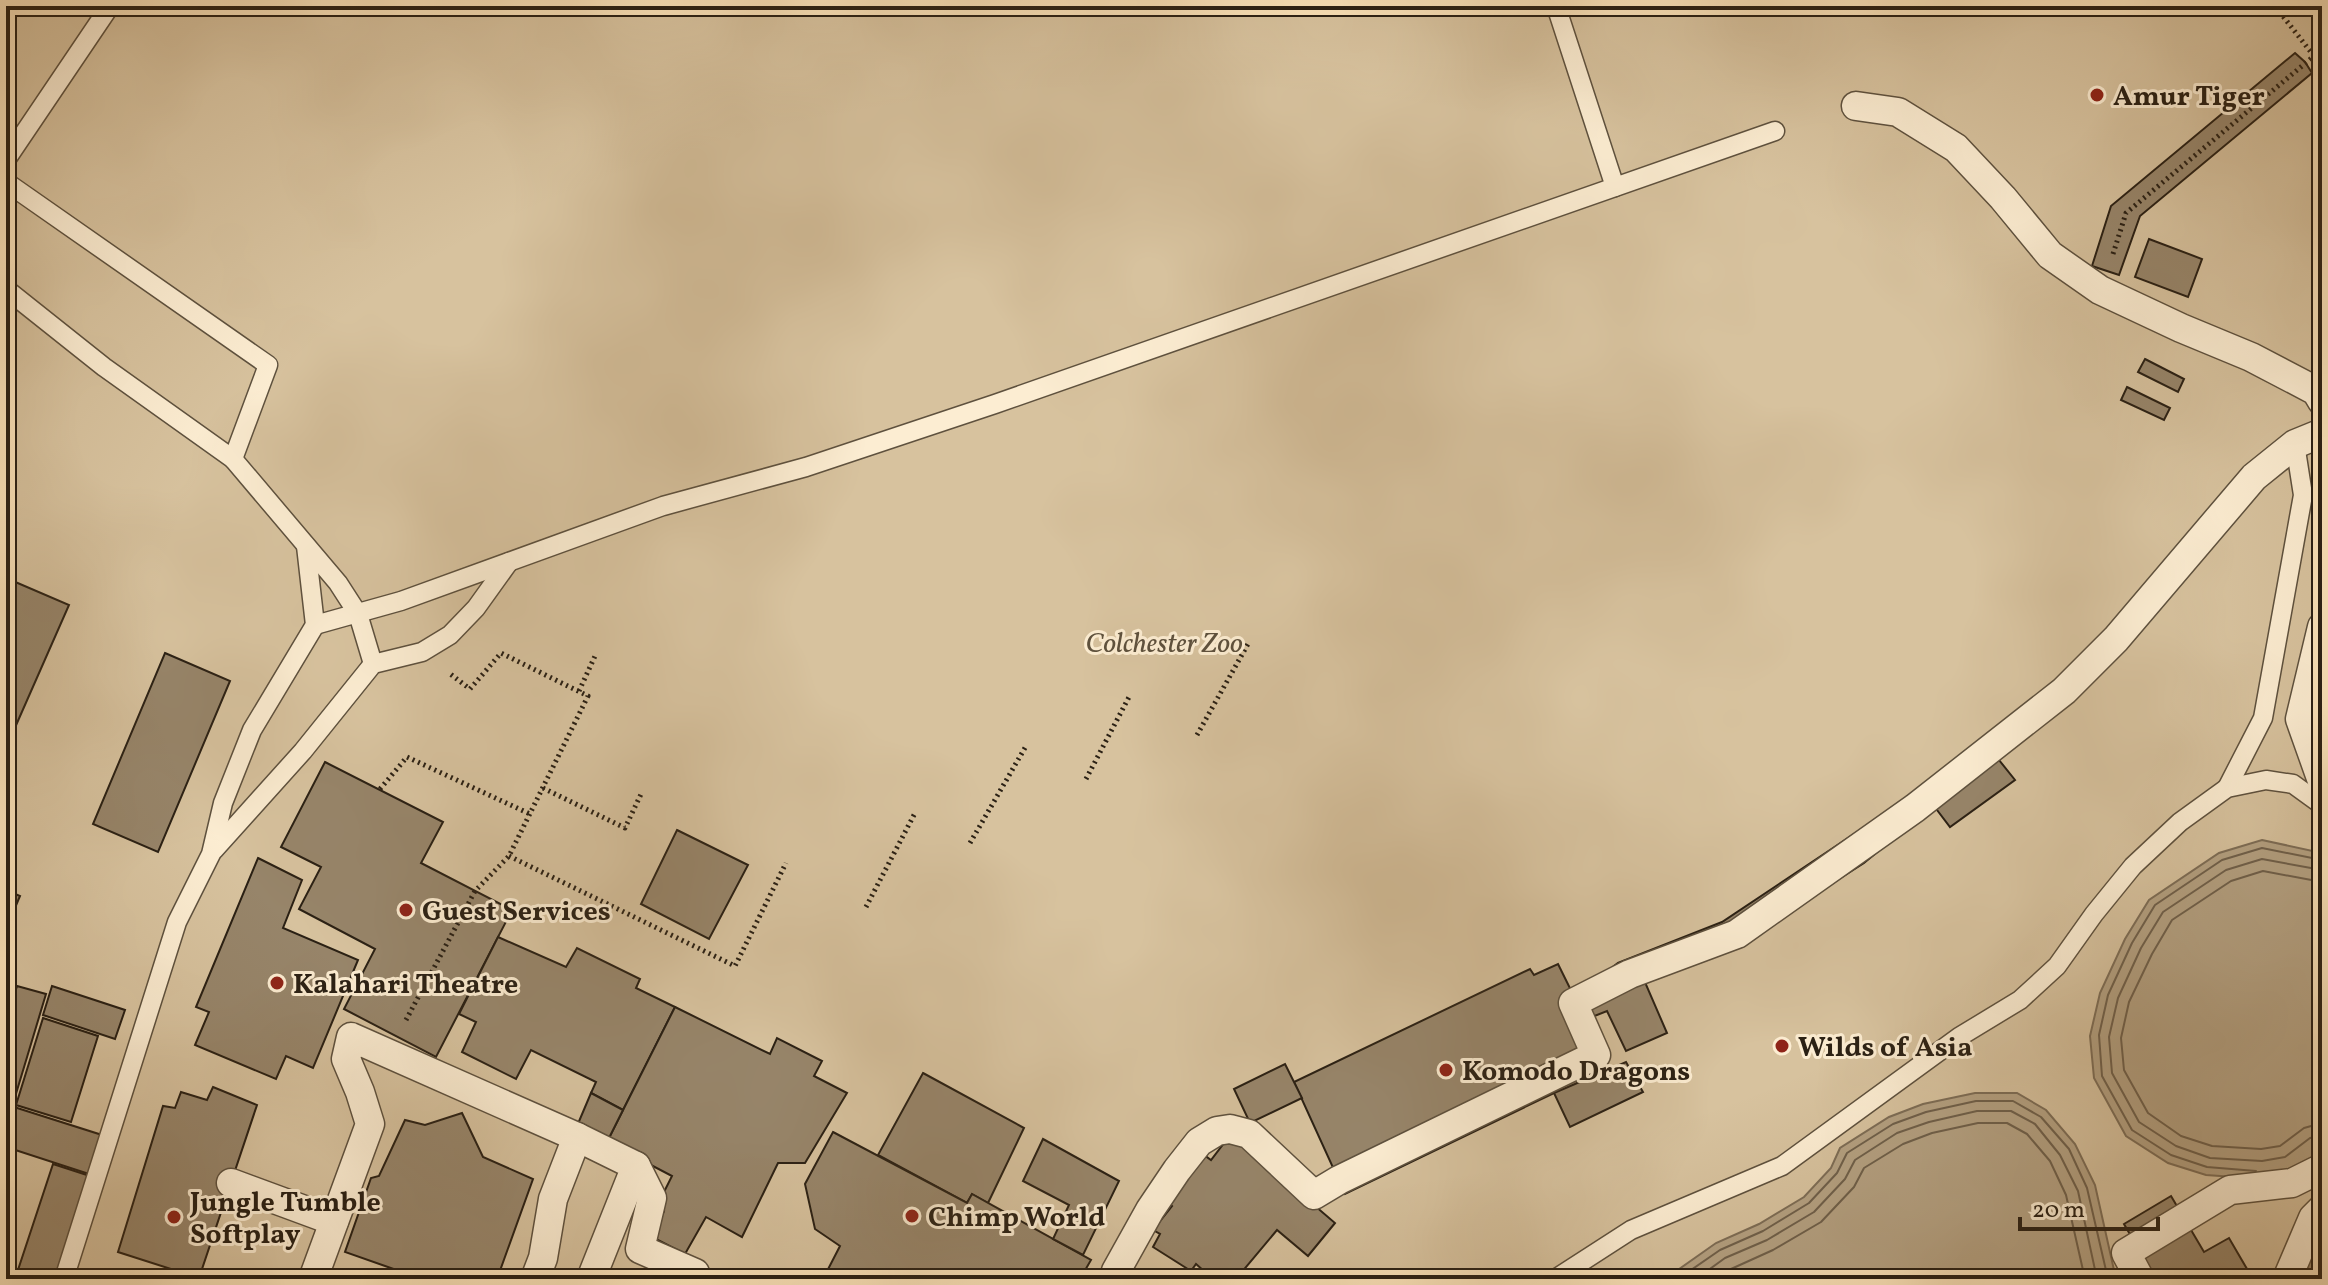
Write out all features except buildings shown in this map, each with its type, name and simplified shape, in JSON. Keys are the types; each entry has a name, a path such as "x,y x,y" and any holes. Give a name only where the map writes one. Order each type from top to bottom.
{"street":[{"path":"1856,106 1898,112 1956,148 2050,255 2100,290 2251,357 2320,394"},
{"path":"1114,1279 1150,1210 1177,1170 1199,1142 1217,1131 1230,1129 1249,1134 1314,1195 1596,1055 1573,1003 1630,974 1737,934 1927,798 2064,691 2116,639 2254,477 2295,444"},
{"path":"2322,627 2300,719 2322,781"},
{"path":"313,1279 370,1124 346,1059 351,1037 393,1045 636,1166 652,1198 640,1249 692,1269"},
{"path":"535,1279 543,1258 553,1199 577,1137"},
{"path":"591,1279 636,1166"},
{"path":"2140,1279 2126,1253 2139,1245 2230,1190 2292,1183 2322,1168"},
{"path":"231,1183 334,1221"},
{"path":"2287,1279 2313,1218 2322,1209"}],"lane":[{"path":"6,160 110,6"},
{"path":"1556,6 1615,187"},
{"path":"315,625 358,614 663,506 806,467 995,404 1775,131"},
{"path":"6,182 268,365 233,459"},
{"path":"6,289 104,367 233,459 338,583 358,614 373,664"},
{"path":"2227,788 2263,718 2303,495 2295,444 2322,433"},
{"path":"64,1279 177,922 211,854 223,803 252,730 315,625 306,546"},
{"path":"211,854 303,751 373,664 422,652 450,635 476,608 509,562"},
{"path":"1548,1279 1555,1278 1631,1230 1782,1166 1959,1037 2020,1000 2057,966 2133,866 2180,822 2227,788 2266,780 2293,784 2322,805"}],"path":[{"path":"2100,290 2126,213 2314,56 2275,6"},
{"path":"1197,735 1249,642"},
{"path":"393,1045 475,891 509,856 588,696 501,653 470,689 422,652"},
{"path":"579,691 595,656"},
{"path":"1086,779 1129,697"},
{"path":"970,843 1026,746"},
{"path":"380,789 407,757 530,814"},
{"path":"543,788 625,828 642,792"},
{"path":"866,907 915,813"},
{"path":"509,856 735,966 786,863"}],"green space":[{"name":"Colchester Zoo","path":"6,6 2322,6 2322,1279 6,1279"}],"water":[{"path":"2262,840 2322,853 2322,1151 2293,1174 2263,1179 2206,1175 2168,1163 2126,1136 2094,1078 2090,1036 2100,993 2125,939 2149,900 2219,853"},
{"path":"1975,1093 2017,1093 2046,1110 2075,1144 2095,1185 2116,1279 1665,1279 1716,1243 1759,1224 1804,1197 1831,1168 1840,1148 1889,1117 1923,1104"}],"place":[{"name":"Amur Tiger","path":"2097,95"},
{"name":"Guest Services","path":"406,910"},
{"name":"Kalahari Theatre","path":"277,983"},
{"name":"Wilds of Asia","path":"1782,1046"},
{"name":"Komodo Dragons","path":"1446,1070"},
{"name":"Chimp World","path":"912,1216"},
{"name":"Jungle Tumble Softplay","path":"174,1217"}]}
